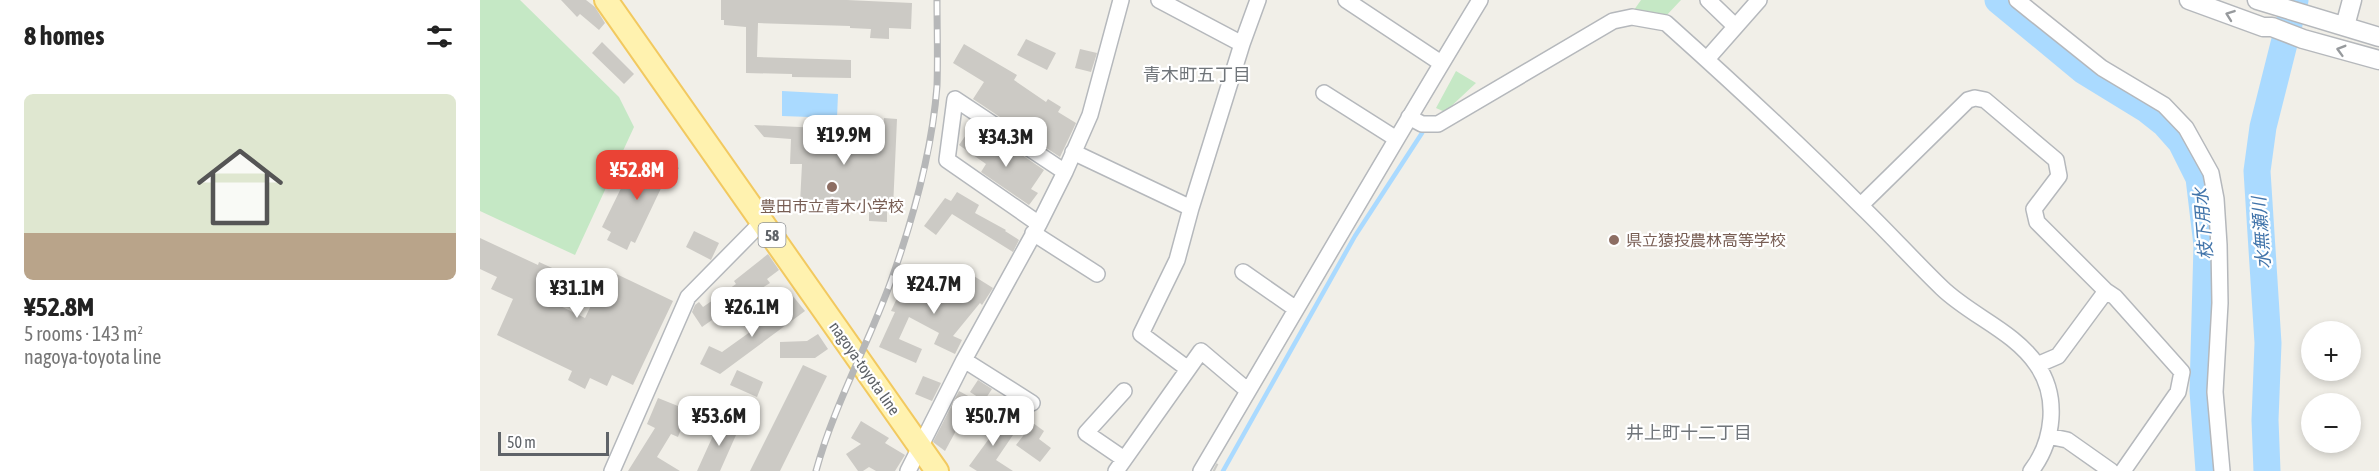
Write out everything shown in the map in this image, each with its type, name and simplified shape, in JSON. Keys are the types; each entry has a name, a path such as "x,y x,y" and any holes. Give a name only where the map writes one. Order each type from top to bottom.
{"main road":[{"name":"nagoya-toyota line","path":"606,0 937,471"}],"street":[{"path":"908,471 964,360 1065,172 1090,115 1121,0"},
{"path":"1159,0 1242,44"},
{"path":"1188,369 1141,334 1177,260 1242,44 1258,0"},
{"path":"1346,0 1441,63"},
{"path":"1206,468 1248,390 1395,138 1480,0"},
{"path":"1708,0 1735,26"},
{"path":"1707,59 1759,0"},
{"path":"2017,0 2102,68 2164,105 2186,128 2211,173 2216,199 2219,245 2220,303 2216,396 2222,471"},
{"path":"2189,0 2263,27 2272,27 2303,39 2379,60"},
{"path":"2257,0 2379,37"},
{"path":"2345,26 2352,0"},
{"path":"1409,117 1422,124 1438,124 1613,21 1632,17 1666,23 1707,59 1861,206 1943,289 1965,308 2022,346 2045,380 2050,399 2051,417 2048,436 2031,471"},
{"path":"1324,93 1395,138"},
{"path":"1861,206 1968,100 1975,98 1985,100 2056,160 2059,176 2034,209 2037,222 2106,291 2115,297 2181,372 2178,392 2123,471"},
{"path":"1065,172 955,99 947,160 1097,274"},
{"path":"1073,152 1191,208"},
{"path":"612,471 688,297 762,222"},
{"path":"1243,272 1296,309"},
{"path":"2037,365 2058,356 2106,291"},
{"path":"1124,391 1086,433 1120,465 1201,351 1248,390"},
{"path":"964,360 1032,404"},
{"path":"2048,436 2067,440 2111,471"}],"green space":[{"path":"480,0 520,0 619,97 634,127 575,255 480,211"},
{"path":"1641,0 1681,0 1665,17 1634,10"},
{"path":"1456,71 1476,83 1445,112 1436,108"}],"water":[{"path":"782,91 838,94 837,118 782,116"}],"building":[{"path":"561,0 586,0 595,7 605,23 599,30 580,14 577,17"},
{"path":"721,0 847,0 912,3 911,29 889,28 889,39 870,38 871,29 850,28 850,26 758,23 757,57 851,60 851,78 792,77 792,74 746,73 746,27 724,25 724,20 721,20"},
{"path":"1026,39 1056,53 1047,70 1017,55"},
{"path":"602,42 634,74 624,84 592,53"},
{"path":"964,44 1017,75 1014,80 1046,102 1048,99 1061,107 1058,112 1076,123 1060,157 973,99 984,82 953,63"},
{"path":"1080,49 1097,53 1091,72 1075,68"},
{"path":"884,118 897,119 893,208 887,208 887,222 869,221 869,207 800,203 802,164 790,164 791,139 764,137 754,125 842,129 845,133 882,135"},
{"path":"968,132 996,152 1003,142 1044,170 1031,189 1038,193 1029,205 981,172 986,164 959,145"},
{"path":"655,152 679,168 668,184 664,182 635,243 631,241 627,250 607,240 611,232 602,227 628,174 638,179"},
{"path":"957,192 979,205 975,213 1019,240 1013,252 952,214 936,235 924,226 945,198 951,201"},
{"path":"694,231 719,243 711,260 686,247"},
{"path":"480,238 538,265 539,262 561,272 548,300 585,318 608,270 673,301 633,385 612,375 607,386 590,378 585,389 568,380 572,371 497,335 513,299 491,289 497,277 480,269"},
{"path":"768,254 779,270 767,279 770,283 745,297 702,327 692,312 695,305 699,302 703,307 736,284 734,281"},
{"path":"969,273 993,288 982,305 980,303 953,336 962,340 955,354 934,344 939,333 909,317 899,339 922,349 916,363 879,347 895,312 891,311 899,294 906,297 918,277 952,298"},
{"path":"792,295 805,311 720,374 700,364 709,346 722,352 785,307 782,303"},
{"path":"818,334 828,349 815,358 780,358 780,342 807,341"},
{"path":"803,365 827,376 780,471 750,471"},
{"path":"737,370 763,382 757,397 730,385"},
{"path":"923,376 941,383 932,401 915,394"},
{"path":"978,380 992,389 984,401 970,392"},
{"path":"959,391 970,397 945,451 933,442"},
{"path":"658,398 688,410 678,437 671,434 657,457 680,471 628,471 655,428 647,424"},
{"path":"989,415 1015,432 996,460 1013,471 977,471 969,466 991,436 980,429"},
{"path":"721,418 740,426 720,471 697,471"},
{"path":"861,421 889,438 885,443 905,455 895,471 876,471 869,467 858,471 846,454 861,444 851,438"},
{"path":"1033,423 1044,431 1039,439 1051,448 1040,462 1016,445"}],"waterway":[{"name":"枝下用水","path":"1998,0 2084,71 2146,109 2165,124 2181,142 2199,178 2207,245 2203,391 2209,471"},
{"name":"水無瀬川","path":"2267,471 2265,420 2268,343 2257,171 2263,127 2295,0"},
{"path":"1223,471 1355,236 1422,133"}],"railway":[{"path":"816,471 832,422 891,281 920,185 931,136 937,86 937,0"}],"place":[{"name":"豊田市立青木小学校","path":"832,187"},
{"name":"県立猿投農林高等学校","path":"1614,240"}],"district":[{"name":"青木町五丁目","path":"1197,74"},
{"name":"井上町十二丁目","path":"1689,432"}]}
